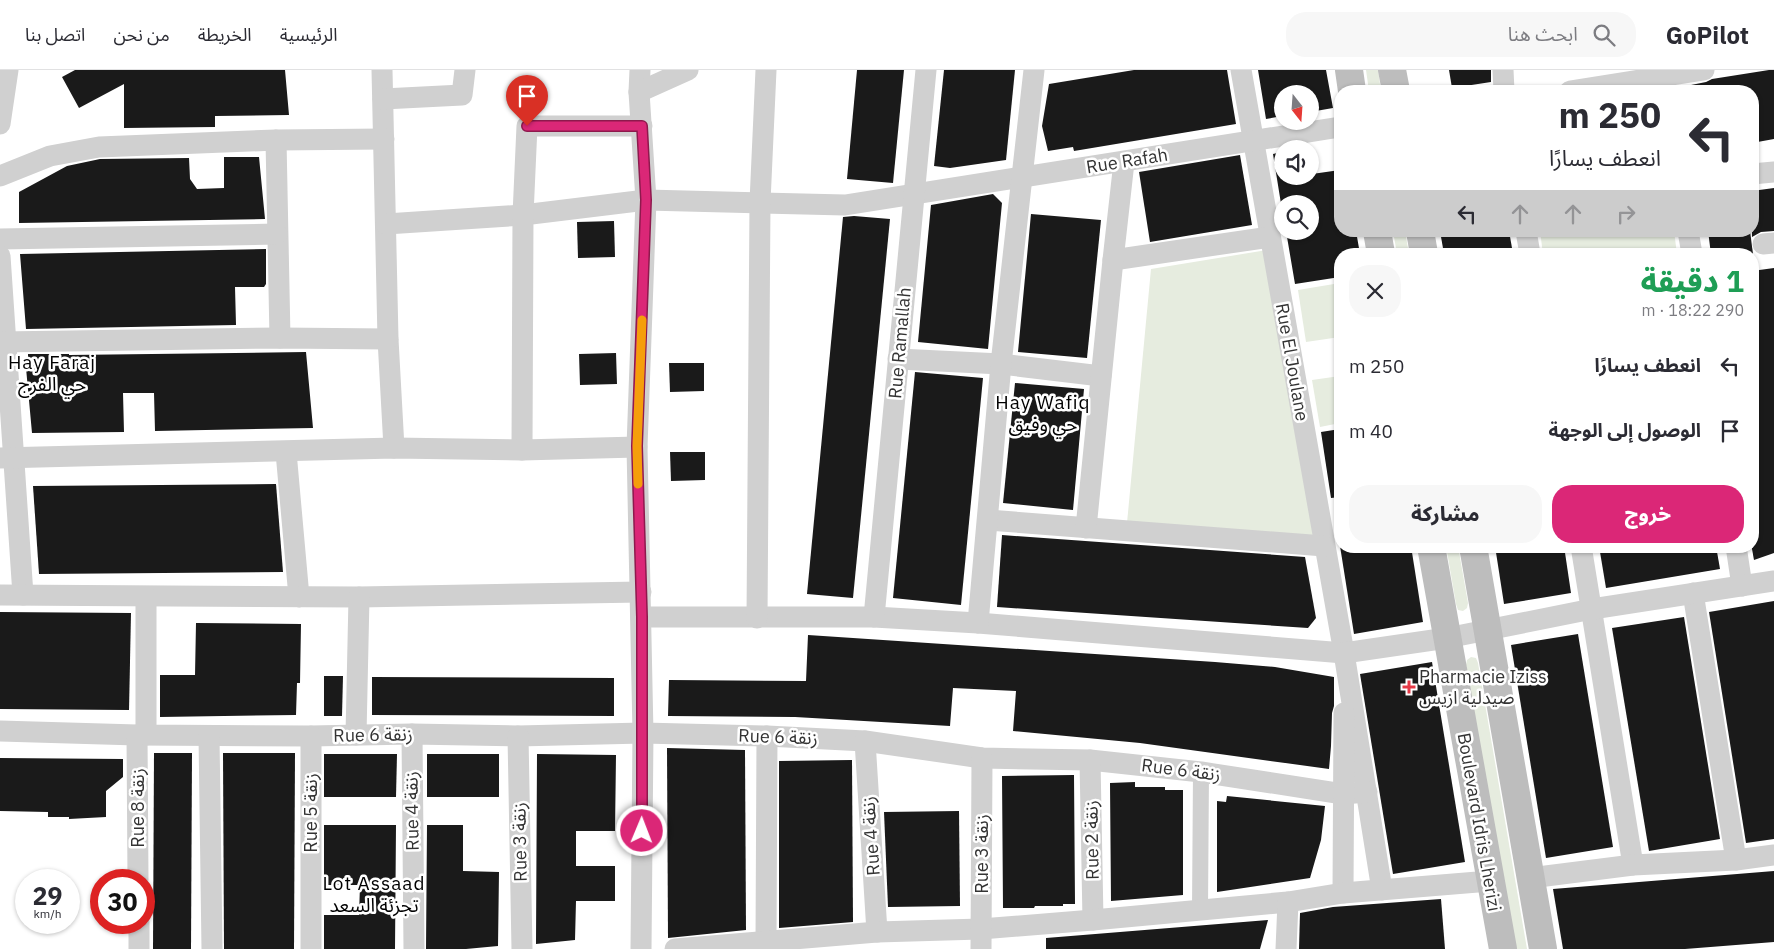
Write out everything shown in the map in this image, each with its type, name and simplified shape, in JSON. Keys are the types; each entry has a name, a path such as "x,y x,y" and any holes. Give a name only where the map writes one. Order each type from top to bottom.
{"main road":[{"path":"1348,70 1351,85"},
{"path":"1392,70 1395,85"},
{"name":"Boulevard Idris Lherizi","path":"1432,553 1503,949"},
{"path":"1474,553 1543,949"}],"street":[{"path":"0,124 8,70"},
{"path":"382,70 388,339 394,448"},
{"path":"383,99 462,95 465,70"},
{"path":"640,70 639,92 646,200 637,446 643,733 641,949"},
{"path":"639,92 688,70"},
{"path":"757,618 760,202 766,70"},
{"name":"Rue Ramallah","path":"874,617 926,70"},
{"name":"Rue El Joulane","path":"1240,70 1344,653"},
{"path":"1502,70 1503,85"},
{"path":"1608,85 1704,70"},
{"path":"978,623 1001,364 1023,178 1040,71"},
{"path":"522,450 522,214 527,126 642,126"},
{"name":"Rue Rafah","path":"386,224 522,214 646,200 845,205 1334,129"},
{"path":"0,176 50,156 99,147 276,140 384,139"},
{"path":"276,140 280,338"},
{"path":"1086,528 1124,162"},
{"path":"1759,173 1774,172"},
{"path":"0,239 278,234"},
{"path":"1113,260 1270,237"},
{"path":"0,256 7,458 23,595"},
{"path":"3,342 280,338 388,339"},
{"path":"898,359 1001,364 1101,376"},
{"path":"7,458 394,448 522,450 637,446"},
{"path":"286,452 299,597"},
{"path":"988,520 1324,546"},
{"path":"1582,553 1632,865"},
{"path":"1737,553 1742,586"},
{"path":"642,617 874,617 978,623 1344,653 1446,638 1592,609 1693,592 1774,581"},
{"path":"0,595 359,597 641,592"},
{"path":"1693,592 1736,860"},
{"name":"Rue 8 زنقة","path":"138,869 146,596"},
{"path":"356,735 359,597"},
{"path":"1344,653 1382,890"},
{"path":"1342,893 1344,653"},
{"name":"Rue 6 زنقة","path":"0,731 209,736 412,734 518,736 643,733 767,736 865,741 982,758 1090,760 1201,772 1343,794 1367,792"},
{"name":"Rue 4 زنقة","path":"412,734 414,949"},
{"path":"209,736 212,949"},
{"name":"Rue 5 زنقة","path":"311,736 311,949"},
{"name":"Rue 3 زنقة","path":"518,736 522,949"},
{"path":"766,941 767,736"},
{"name":"Rue 4 زنقة","path":"865,741 877,932"},
{"name":"Rue 3 زنقة","path":"981,939 982,758"},
{"name":"Rue 2 زنقة","path":"1090,760 1093,920"},
{"path":"1200,909 1201,772"},
{"path":"1530,878 1632,865 1736,860 1774,855"},
{"path":"675,949 877,932 981,939 1093,920 1288,902 1342,893 1490,881"},
{"path":"1286,949 1288,902"},
{"path":"139,934 139,949"}],"shaded area":[{"path":"1366,70 1378,70 1380,85 1368,85"},
{"path":"1394,237 1406,237 1408,248 1396,248"},
{"path":"1541,237 1675,237 1676,248 1542,248"},
{"path":"1267,250 1314,537 1127,523 1151,269"},
{"path":"1334,284 1334,338 1306,342 1298,290"},
{"path":"1334,377 1334,424 1320,427 1312,380"},
{"path":"1447,553 1459,553 1468,603 1467,608 1463,611 1458,610"},
{"path":"1471,657 1476,658 1478,663 1527,949 1515,949 1466,665 1467,660"}],"building":[{"path":"75,70 285,70 289,115 215,116 215,127 124,128 124,84 79,108 62,77"},
{"path":"857,70 904,70 893,183 847,179"},
{"path":"944,70 1015,70 1006,160 950,168 934,166"},
{"path":"1134,70 1227,70 1236,124 1074,151 1073,147 1048,151 1042,126 1049,84"},
{"path":"1258,70 1326,70 1333,108 1319,110 1319,85 1274,85 1274,118 1266,119"},
{"path":"1449,70 1491,70 1491,82 1472,85 1452,85"},
{"path":"1774,70 1774,139 1759,142 1759,85 1691,85 1712,79"},
{"path":"1240,155 1252,225 1150,242 1139,172"},
{"path":"224,157 259,157 265,219 19,223 19,192 67,166 100,159 189,158 190,179 197,189 224,188"},
{"path":"1334,171 1334,237 1357,237 1359,248 1334,248 1334,278 1295,284 1288,240 1319,240 1319,195 1280,195 1278,185 1319,185 1319,173"},
{"path":"1774,188 1774,231 1759,233 1759,190"},
{"path":"993,194 1002,203 988,349 918,342 931,205"},
{"path":"1031,214 1101,220 1087,358 1018,352"},
{"path":"843,217 890,219 853,598 807,594"},
{"path":"614,221 615,257 578,258 577,222"},
{"path":"1441,237 1510,237 1512,248 1443,248"},
{"path":"1709,237 1751,237 1752,248 1710,248"},
{"path":"266,249 266,284 264,287 235,287 236,325 26,329 20,254"},
{"path":"1774,268 1774,553 1754,560 1753,553 1759,553 1759,270"},
{"path":"306,352 313,428 155,431 154,393 123,393 124,432 32,433 25,357 28,357 28,354"},
{"path":"616,353 617,384 580,385 579,354"},
{"path":"669,363 704,363 704,391 670,392"},
{"path":"915,372 983,378 961,605 893,598"},
{"path":"1015,383 1084,389 1073,510 1003,503"},
{"path":"1334,430 1334,498 1331,498 1321,432"},
{"path":"670,452 705,452 705,480 671,481"},
{"path":"276,484 283,572 39,574 33,486"},
{"path":"1002,535 1305,557 1316,618 1308,628 997,607"},
{"path":"1341,553 1412,553 1423,622 1354,634"},
{"path":"1496,553 1565,553 1571,593 1504,604"},
{"path":"1600,553 1717,553 1720,569 1606,588"},
{"path":"1774,601 1774,839 1746,843 1709,612"},
{"path":"0,612 131,613 129,710 0,709"},
{"path":"1684,617 1720,839 1649,851 1612,628"},
{"path":"196,623 301,624 300,683 297,683 296,715 160,717 160,675 195,675"},
{"path":"1578,634 1613,847 1546,858 1511,645"},
{"path":"808,635 1215,662 1275,667 1334,677 1334,706 1329,769 1140,743 1013,731 1016,691 953,688 950,726 795,717 668,716 669,680 806,681"},
{"path":"1432,662 1465,862 1393,874 1360,674"},
{"path":"324,676 343,676 342,716 324,716"},
{"path":"372,677 614,678 614,716 372,715"},
{"path":"667,748 745,750 746,930 668,938"},
{"path":"154,753 192,753 191,949 153,949 153,934 155,934 155,869 153,869"},
{"path":"223,753 295,753 294,949 224,949"},
{"path":"324,754 397,754 396,797 324,797"},
{"path":"427,754 499,754 499,797 427,797"},
{"path":"537,754 616,755 615,831 576,831 576,866 615,866 615,901 576,901 575,940 536,944"},
{"path":"0,758 123,759 123,777 106,791 106,817 69,819 69,817 48,817 48,812 0,811"},
{"path":"852,760 853,922 779,928 779,761"},
{"path":"1074,775 1075,904 1035,906 1034,908 1003,908 1002,776"},
{"path":"1135,782 1135,787 1165,787 1165,790 1183,790 1183,895 1111,901 1110,783"},
{"path":"1227,796 1325,806 1321,840 1310,878 1217,892 1217,801 1226,802"},
{"path":"959,811 960,906 888,907 884,812"},
{"path":"324,825 396,825 395,949 324,949 324,915 359,915 360,885 324,885"},
{"path":"427,825 463,825 463,871 499,872 498,946 466,949 426,949"},
{"path":"1774,871 1774,942 1685,949 1563,949 1553,889"},
{"path":"1441,899 1445,949 1299,949 1300,913 1333,907"},
{"path":"1268,920 1260,949 1046,949 1046,938"}],"slow traffic":[{"path":"638,484 637,446 642,320"}],"place":[{"name":"Pharmacie Iziss صيدلية ازيس","path":"1409,687"}],"district":[{"name":"Hay Faraj حي الفرج","path":"52,373"},
{"name":"Hay Wafiq حي وفيق","path":"1043,413"},
{"name":"Lot Assaad تجزئة السعد","path":"374,894"}],"route":[{"path":"527,126 642,126 646,200 637,446 642,617 642,831"}]}
